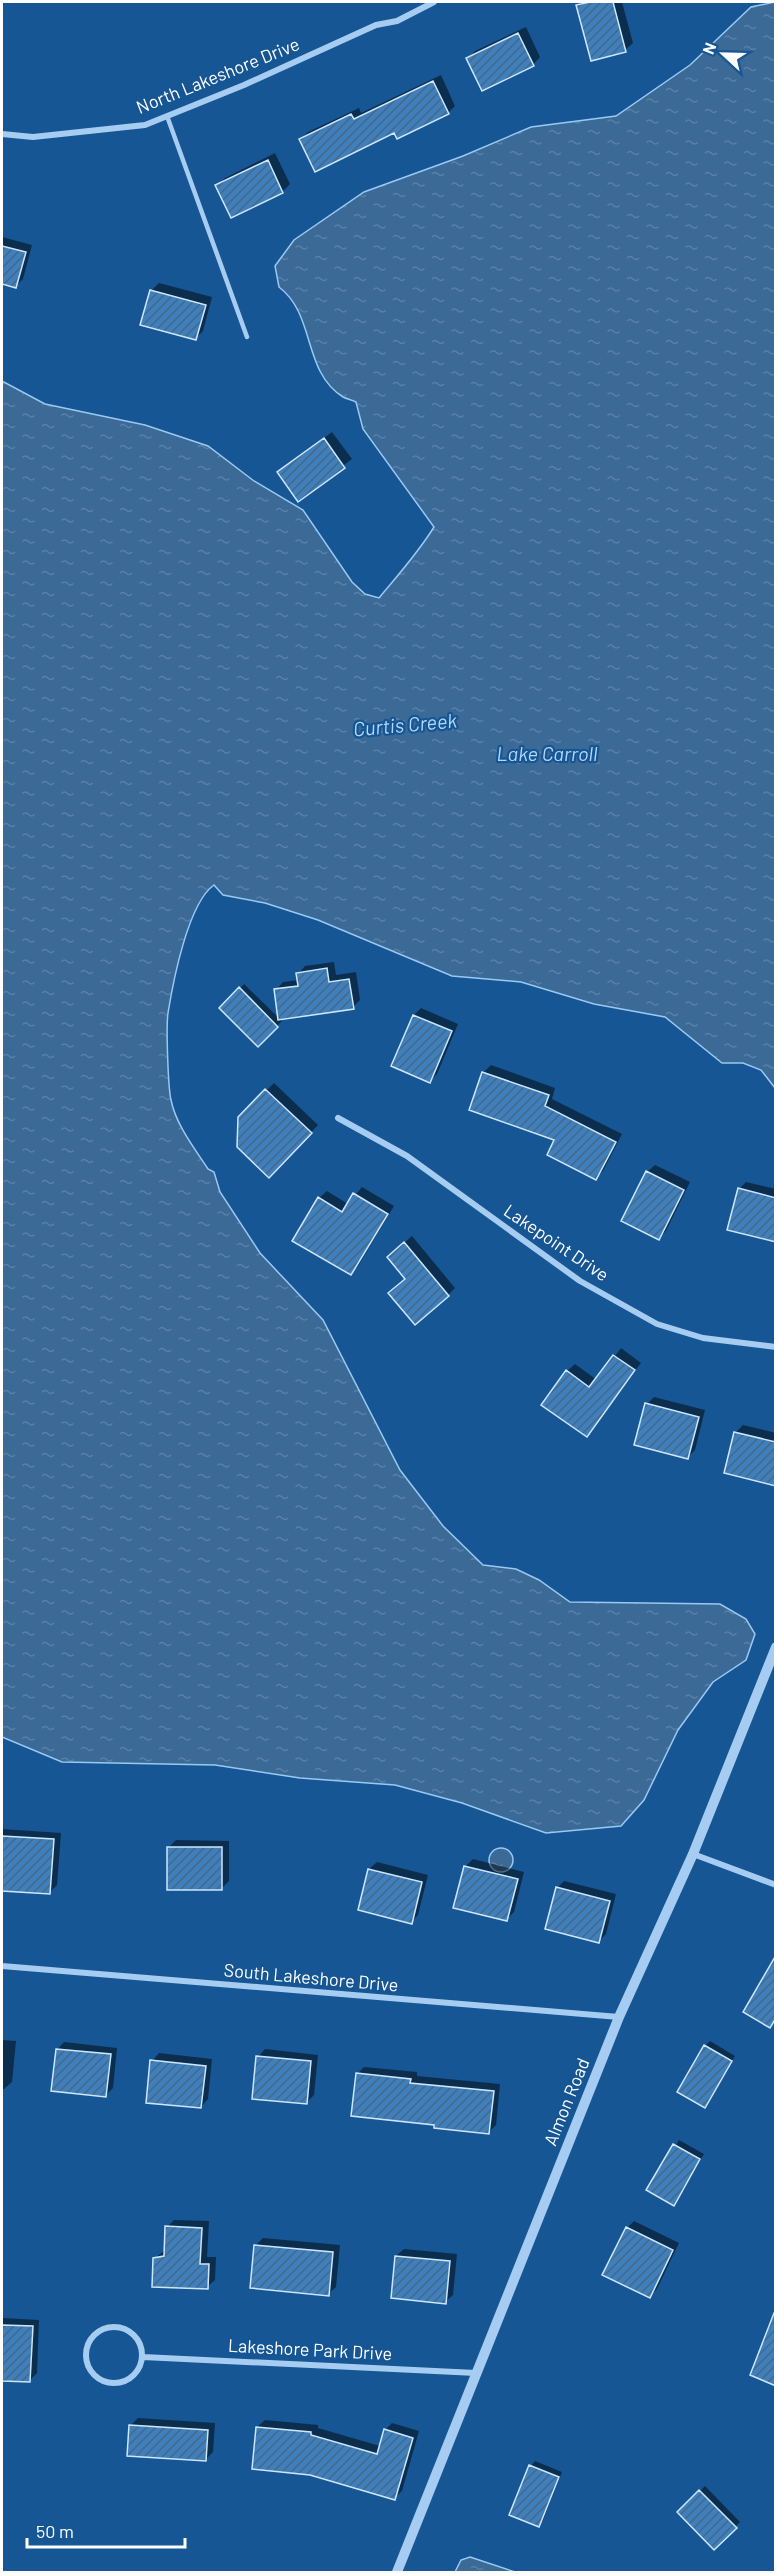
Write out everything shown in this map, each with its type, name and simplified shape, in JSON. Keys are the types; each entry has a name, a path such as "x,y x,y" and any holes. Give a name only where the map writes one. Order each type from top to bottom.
{"street":[{"name":"North Lakeshore Drive","path":"2,134 33,137 145,125 376,26 397,21 434,2"},
{"name":"Lakepoint Drive","path":"338,1118 407,1156 580,1281 657,1324 703,1338 776,1347"},
{"name":"Almon Road","path":"397,2572 619,2017 693,1854 776,1647"},
{"path":"693,1854 776,1885"},
{"name":"South Lakeshore Drive","path":"2,1966 619,2017"},
{"path":"122,2328 137,2338 142,2357 140,2366 128,2380 111,2383 95,2376 86,2360 86,2351 94,2335 103,2329 122,2328"},
{"name":"Lakeshore Park Drive","path":"142,2357 477,2373"}],"lane":[{"path":"167,116 247,337"}],"water":[{"name":"Lake Carroll","path":"775,2 775,1088 761,1070 743,1063 722,1063 665,1017 594,1004 521,982 452,976 318,920 265,903 223,895 214,885 205,894 189,925 170,999 167,1030 170,1093 173,1109 181,1128 208,1169 214,1172 220,1192 260,1253 323,1320 400,1470 443,1526 483,1565 516,1569 539,1580 570,1602 720,1604 746,1619 755,1634 746,1660 713,1682 678,1730 644,1800 621,1826 546,1833 462,1803 395,1785 300,1778 215,1765 62,1762 2,1737 2,381 45,404 145,425 208,446 254,481 303,510 352,582 365,594 379,598 415,555 434,527 363,429 356,402 343,397 330,386 321,373 299,312 291,299 279,287 275,266 294,240 364,192 463,156 531,127 616,116 690,65 751,7"},
{"path":"501,1848 510,1851 513,1860 510,1869 501,1872 492,1869 489,1860 492,1851"},
{"path":"470,2557 515,2572 455,2572 461,2560"}],"building":[{"path":"590,2 613,2 626,52 591,61 576,5"},
{"path":"518,33 534,66 482,91 466,58"},
{"path":"433,81 449,114 397,139 394,133 315,172 299,139 351,114 354,119"},
{"path":"268,160 283,193 231,218 215,185"},
{"path":"2,246 26,252 16,288 2,284"},
{"path":"150,290 206,305 196,340 140,325"},
{"path":"324,438 345,468 298,502 277,472"},
{"path":"327,968 329,982 349,979 354,1009 278,1020 274,989 298,986 296,973"},
{"path":"239,987 278,1027 258,1047 219,1008"},
{"path":"413,1015 452,1031 430,1083 391,1066"},
{"path":"482,1072 549,1095 545,1106 616,1142 596,1180 547,1155 554,1140 469,1110"},
{"path":"265,1089 312,1133 269,1178 237,1147 238,1117"},
{"path":"646,1171 684,1190 659,1240 621,1221"},
{"path":"738,1188 776,1198 776,1242 727,1230"},
{"path":"353,1193 388,1214 351,1275 292,1241 318,1197 342,1212"},
{"path":"404,1242 449,1296 415,1325 388,1293 405,1279 387,1257"},
{"path":"613,1355 635,1370 587,1437 541,1405 566,1370 589,1387"},
{"path":"645,1403 699,1417 688,1459 634,1445"},
{"path":"734,1432 776,1442 776,1486 724,1473"},
{"path":"2,1836 54,1839 50,1894 2,1891"},
{"path":"167,1847 222,1847 222,1890 167,1890"},
{"path":"464,1866 518,1879 507,1921 453,1908"},
{"path":"368,1869 422,1882 412,1924 358,1910"},
{"path":"556,1887 610,1901 599,1943 545,1929"},
{"path":"776,1955 776,2018 770,2028 743,2012"},
{"path":"704,2045 732,2061 705,2108 677,2092"},
{"path":"56,2049 111,2054 106,2097 51,2091"},
{"path":"256,2056 311,2061 307,2104 252,2099"},
{"path":"150,2060 206,2066 201,2108 146,2103"},
{"path":"356,2073 411,2079 410,2083 494,2091 489,2134 434,2128 434,2125 351,2116"},
{"path":"673,2144 700,2159 674,2206 646,2190"},
{"path":"165,2226 202,2228 200,2264 209,2264 208,2289 152,2287 153,2258 164,2256"},
{"path":"626,2227 673,2250 650,2298 602,2275"},
{"path":"254,2245 333,2252 329,2296 250,2288"},
{"path":"395,2256 450,2261 446,2304 391,2298"},
{"path":"774,2313 776,2314 776,2386 750,2375"},
{"path":"2,2325 33,2326 30,2382 2,2381"},
{"path":"129,2425 208,2430 206,2461 127,2456"},
{"path":"256,2427 311,2432 311,2435 377,2454 384,2429 413,2438 395,2500 310,2475 252,2469"},
{"path":"529,2465 559,2477 539,2527 509,2515"},
{"path":"699,2490 737,2528 714,2550 677,2512"}],"water label":[{"name":"Curtis Creek","path":"405,725"}]}
